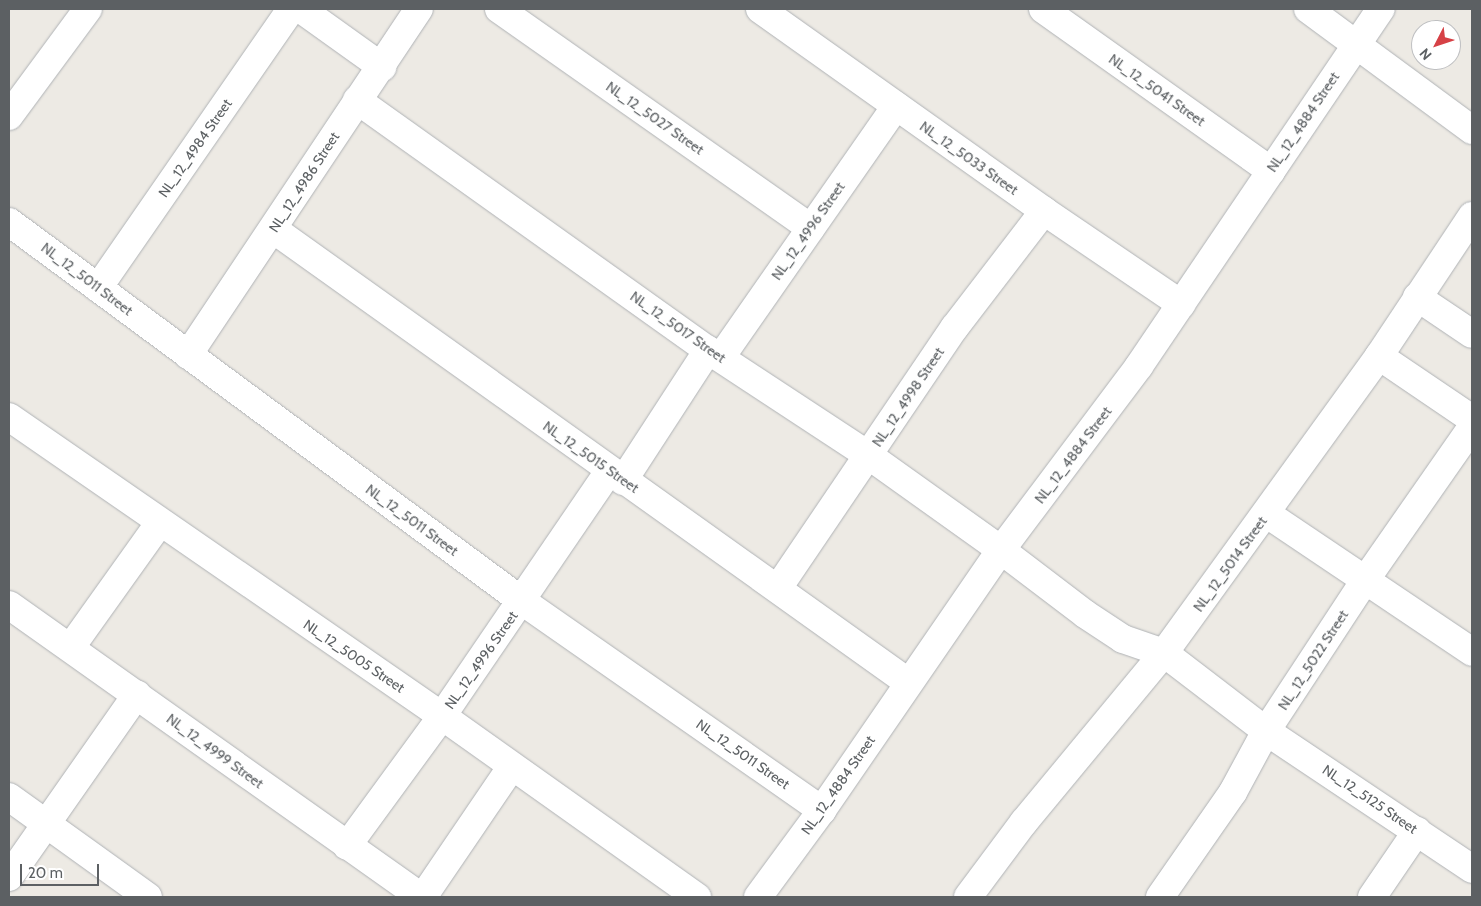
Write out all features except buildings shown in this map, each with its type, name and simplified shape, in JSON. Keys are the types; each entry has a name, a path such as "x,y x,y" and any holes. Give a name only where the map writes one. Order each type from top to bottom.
{"street":[{"path":"9,116 88,9"},
{"name":"NL_12_4984 Street","path":"98,288 291,9"},
{"path":"301,9 382,66"},
{"name":"NL_12_4986 Street","path":"188,355 419,9"},
{"name":"NL_12_5027 Street","path":"499,9 810,228"},
{"name":"NL_12_5033 Street","path":"760,9 1044,211 1181,304"},
{"name":"NL_12_5041 Street","path":"1043,9 1271,171"},
{"path":"1308,9 1472,130"},
{"name":"NL_12_4884 Street","path":"758,897 822,810 1001,550 1139,366 1356,43 1381,9"},
{"name":"NL_12_5017 Street","path":"357,100 715,353 868,455 1001,550 1085,614 1123,639 1164,653"},
{"name":"NL_12_4996 Street","path":"347,846 442,716 522,601 616,476 715,353 810,228 896,106"},
{"name":"NL_12_4998 Street","path":"778,588 955,327 1044,211"},
{"name":"NL_12_5014 Street","path":"968,897 1024,822 1164,653 1379,356 1472,216"},
{"name":"NL_12_5011 Street","path":"9,222 522,601 822,810"},
{"name":"NL_12_5015 Street","path":"273,229 616,476 778,588 909,683"},
{"path":"1417,297 1472,334"},
{"path":"1379,356 1472,419"},
{"name":"NL_12_5005 Street","path":"9,417 442,716 697,897"},
{"name":"NL_12_5022 Street","path":"1160,897 1232,792 1266,731 1366,579 1472,427"},
{"path":"1266,514 1366,579 1472,652"},
{"path":"71,647 160,522"},
{"name":"NL_12_4999 Street","path":"9,605 71,647 347,846 422,897"},
{"name":"NL_12_5125 Street","path":"1164,653 1266,731 1472,869"},
{"path":"9,877 45,822 136,694"},
{"path":"422,897 512,766"},
{"path":"9,797 148,897"},
{"path":"1372,897 1417,831"}]}
